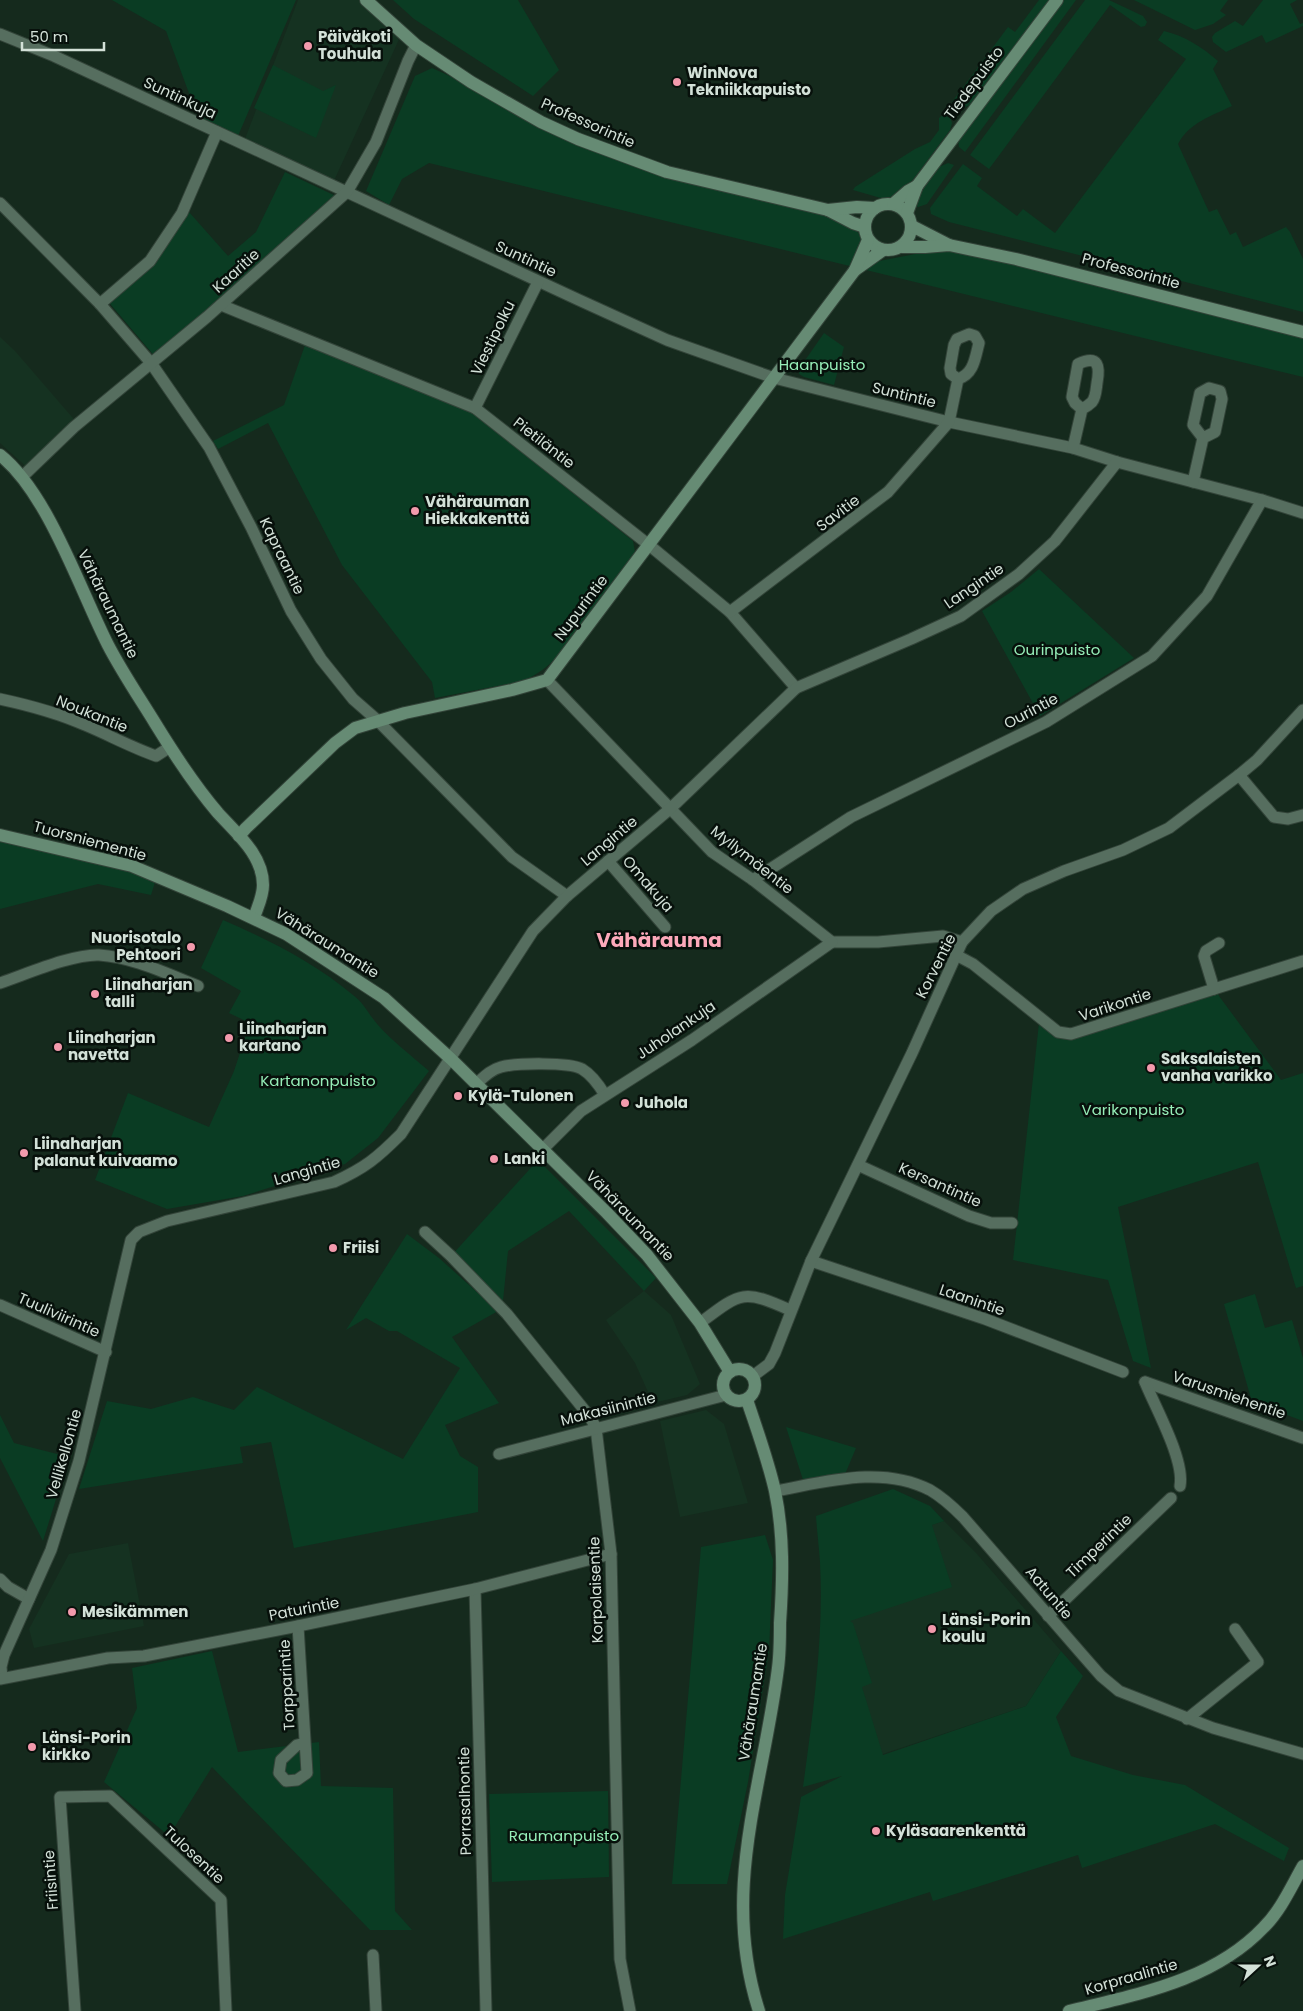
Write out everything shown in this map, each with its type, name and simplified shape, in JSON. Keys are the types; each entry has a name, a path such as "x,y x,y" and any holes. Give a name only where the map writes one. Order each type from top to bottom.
{"main road":[{"name":"Professorintie","path":"366,0 416,45 471,82 541,122 622,157 667,172 828,210 853,224 866,234"},
{"name":"Tiedepuisto","path":"907,213 917,186 1057,0"},
{"name":"Tiedepuisto","path":"893,204 908,190 917,186"},
{"path":"884,204 893,204 901,207 907,213 912,226 909,238 902,247 892,251 883,250 874,246 866,234 867,216 875,208 884,204"},
{"name":"Professorintie","path":"828,210 857,207 875,208"},
{"name":"Professorintie","path":"912,226 949,245 1016,259 1303,332"},
{"name":"Nupurintie","path":"855,270 866,234"},
{"name":"Professorintie","path":"902,247 949,245"},
{"name":"Nupurintie","path":"547,680 855,270 883,250"},
{"name":"Vähäraumantie","path":"0,455 22,478 52,528 108,645 170,747 211,805 254,855 260,867 263,885 254,918 286,934 384,998 451,1059 647,1255 700,1322 730,1372"},
{"path":"239,836 335,743 355,728 377,720 512,690 547,680"},
{"name":"Tuorsniementie","path":"0,835 132,866 254,918"},
{"path":"742,1369 753,1376 756,1390 753,1396 747,1400 735,1401 726,1395 723,1382 730,1372 742,1369"},
{"name":"Vähäraumantie","path":"747,1400 775,1491 783,1571 778,1667 751,1819 742,1892 746,1961 759,2011"},
{"name":"Korpraalintie","path":"1069,2011 1155,1989 1212,1967 1235,1952 1264,1928 1284,1901 1303,1866"}],"street":[{"name":"Suntinkuja","path":"0,34 54,56 346,192"},
{"name":"Kaaritie","path":"22,478 74,427 221,306 346,192 376,142 416,45"},
{"path":"100,304 150,261 182,212 217,132"},
{"name":"Suntintie","path":"346,192 667,340 774,378 949,422 1072,448 1303,513"},
{"name":"Kapraantie","path":"0,203 100,304 151,363 209,448 251,527 291,611 321,659 353,699 377,720 512,856 567,896"},
{"name":"Viestipolku","path":"476,408 538,282"},
{"name":"Pietiläntie","path":"221,306 476,408 649,545 730,612 796,688"},
{"path":"949,422 958,379"},
{"path":"1072,448 1082,409"},
{"name":"Savitie","path":"730,612 882,497 949,422"},
{"path":"1193,482 1203,438"},
{"name":"Langintie","path":"139,1232 167,1221 334,1182 358,1171 379,1156 401,1134 533,931 567,896 671,808 796,688 911,640 961,616 1019,574 1055,541 1117,462"},
{"name":"Ourintie","path":"753,880 851,817 1046,722 1152,656 1207,596 1262,500"},
{"name":"Myllymäentie","path":"547,680 712,852 753,880 832,942"},
{"name":"Noukantie","path":"0,699 50,712 84,724 156,756 170,747"},
{"name":"Korventie","path":"753,1376 770,1364 810,1261 912,1053 962,942 991,911 1023,889 1064,871 1123,850 1169,828 1239,775 1256,760 1303,710"},
{"path":"1239,775 1274,817 1288,819 1303,815"},
{"name":"Omakuja","path":"608,861 666,927"},
{"path":"832,942 878,942 943,936 962,942"},
{"name":"Juholankuja","path":"542,1150 581,1111 692,1040 832,942"},
{"path":"1214,989 1204,956 1206,951 1219,943"},
{"path":"0,983 69,960 98,955 126,961 198,986"},
{"name":"Varikontie","path":"956,955 973,964 1058,1032 1072,1034 1303,961"},
{"path":"476,1084 489,1072 502,1066 572,1065 590,1076 605,1095"},
{"name":"Kersantintie","path":"858,1165 968,1216 991,1223 1012,1223"},
{"name":"Vellikellontie","path":"1,1678 4,1655 51,1550 76,1470 106,1352 131,1240 139,1232"},
{"name":"Korpolaisentie","path":"425,1232 508,1314 590,1417 596,1428 611,1554 620,1959 630,2011"},
{"name":"Laanintie","path":"810,1261 985,1319 1122,1372"},
{"path":"700,1322 728,1302 746,1296 766,1299 790,1310"},
{"name":"Tuuliviirintie","path":"0,1305 106,1352"},
{"name":"Varusmiehentie","path":"1180,1486 1182,1477 1178,1459 1145,1382 1303,1438"},
{"name":"Makasiinintie","path":"499,1454 726,1395"},
{"name":"Aatuntie","path":"775,1491 864,1477 880,1476 913,1482 947,1502 963,1517 1048,1616 1111,1685 1130,1696 1187,1719 1303,1754"},
{"name":"Timperintie","path":"1048,1616 1171,1498"},
{"name":"Paturintie","path":"1,1678 108,1658 144,1656 298,1626 475,1589 611,1554"},
{"path":"0,1579 8,1587 29,1599"},
{"name":"Porrasalhontie","path":"475,1589 486,2011"},
{"name":"Torpparintie","path":"298,1626 305,1742"},
{"path":"1187,1719 1258,1662 1235,1629"},
{"name":"Friisintie","path":"75,2011 60,1798 110,1796"},
{"name":"Tulosentie","path":"110,1796 221,1900 226,2011"},
{"path":"373,1955 376,2011"}],"shaded area":[{"path":"298,0 362,0 402,33 332,185 243,144"},
{"path":"0,337 15,351 78,424 30,470 0,443"},
{"path":"644,1291 671,1315 700,1384 687,1395 653,1403 635,1363 606,1320"},
{"path":"706,1410 724,1424 748,1503 680,1517 660,1421"},
{"name":"Länsi-Porin koulu","path":"944,1521 977,1554 1061,1651 1026,1706 853,1764 828,1558"},
{"path":"128,1543 144,1626 34,1648 29,1629 69,1554"}],"green space":[{"path":"112,0 296,0 238,136 197,115 166,31"},
{"path":"393,0 518,0 559,70 533,96 414,19"},
{"path":"1039,0 1049,0 969,106 965,107 952,102 1008,27 1015,32"},
{"path":"1064,0 1076,0 965,152 959,147 958,141"},
{"path":"1085,0 1109,0 1143,16 1147,22 1145,26 1141,27 1110,5 989,169 970,155"},
{"path":"1134,0 1228,0 1220,11 1226,15 1213,24 1195,30"},
{"path":"1263,0 1297,0 1290,4 1300,24 1303,23 1303,26 1266,43 1262,35 1226,52 1213,42 1212,37 1215,33 1235,21 1243,26"},
{"path":"1164,31 1193,43 1218,61 1213,69 1232,106 1194,125 1178,144 1209,212 1217,209 1230,235 1236,232 1243,247 1286,227 1303,259 1303,312 949,222 931,214 930,208 963,164 982,178 977,186 1017,216 1023,209 1055,233 1186,59 1158,40"},
{"path":"273,65 323,91 336,85 316,138 254,108"},
{"path":"432,68 653,168 853,223 874,262 957,246 1303,335 1303,377 429,163 402,179 389,205 366,191 415,76"},
{"path":"943,115 950,117 952,123 950,130 898,200 891,201 853,190 915,149 930,142 939,130 939,118"},
{"path":"948,163 954,165 927,204 915,206 915,200 939,167"},
{"path":"285,172 340,198 157,359 106,299 150,261 189,212 228,256 256,232"},
{"name":"Haanpuisto","path":"824,333 844,347 834,385 799,374 799,369"},
{"path":"305,345 432,394 474,414 633,541 635,552 558,656 542,670 523,681 435,698 432,682 342,565 268,423 218,449 213,441 284,405"},
{"name":"Ourinpuisto","path":"1039,569 1134,658 1040,716 982,611 1011,592"},
{"path":"0,840 157,876 151,895 98,884 0,909"},
{"name":"Kartanonpuisto","path":"223,920 291,953 338,983 357,998 390,1037 429,1071 378,1138 345,1164 243,1196 167,1209 95,1180 128,1093 209,1127 234,1071 250,1023 229,1013 241,991 201,968"},
{"name":"Varikonpuisto","path":"1217,991 1281,1080 1303,1073 1303,1286 1296,1288 1258,1162 1118,1207 1151,1368 1133,1361 1108,1280 1013,1260 1039,1023 1064,1038"},
{"path":"538,1160 656,1278 644,1291 569,1211 508,1251 503,1301 451,1256"},
{"path":"407,1234 439,1258 498,1311 452,1337 499,1403 445,1425 460,1456 478,1467 478,1512 294,1548 271,1442 240,1447 243,1463 79,1489 107,1401 151,1409 193,1397 234,1410 257,1387 403,1459 460,1368 397,1331 389,1331 366,1318 346,1330"},
{"path":"1255,1294 1265,1328 1292,1320 1303,1358 1303,1421 1252,1402 1224,1304"},
{"path":"0,1415 14,1443 69,1457 43,1541 0,1458"},
{"path":"786,1427 856,1448 843,1479 805,1486"},
{"path":"893,1489 930,1506 944,1521 932,1525 952,1587 850,1621 853,1623 872,1683 862,1687 883,1755 1026,1706 1061,1651 1083,1676 1056,1717 1071,1756 1133,1775 1185,1785 1289,1848 1284,1861 1215,1824 1082,1868 1078,1855 933,1901 930,1892 783,1939 785,1895 801,1797 842,1776 803,1787 819,1647 821,1590 816,1516"},
{"path":"765,1535 773,1560 769,1651 748,1782 727,1884 672,1884 701,1547"},
{"path":"212,1651 238,1752 319,1742 321,1786 393,1788 395,1911 412,1930 370,1930 212,1767 169,1836 104,1782 137,1708 132,1668"},
{"name":"Raumanpuisto","path":"608,1791 609,1877 492,1882 489,1794"}],"place":[{"name":"Päiväkoti Touhula","path":"308,46"},
{"name":"WinNova Tekniikkapuisto","path":"677,82"},
{"name":"Vähärauman Hiekkakenttä","path":"415,511"},
{"name":"Nuorisotalo Pehtoori","path":"191,947"},
{"name":"Liinaharjan talli","path":"95,994"},
{"name":"Liinaharjan kartano","path":"229,1038"},
{"name":"Liinaharjan navetta","path":"58,1047"},
{"name":"Saksalaisten vanha varikko","path":"1151,1068"},
{"name":"Kylä-Tulonen","path":"458,1096"},
{"name":"Juhola","path":"625,1103"},
{"name":"Liinaharjan palanut kuivaamo","path":"24,1153"},
{"name":"Lanki","path":"494,1159"},
{"name":"Friisi","path":"333,1248"},
{"name":"Mesikämmen","path":"72,1612"},
{"name":"Länsi-Porin koulu","path":"932,1629"},
{"name":"Länsi-Porin kirkko","path":"32,1747"},
{"name":"Kyläsaarenkenttä","path":"876,1831"}],"district":[{"name":"Vähärauma","path":"659,940"}]}
